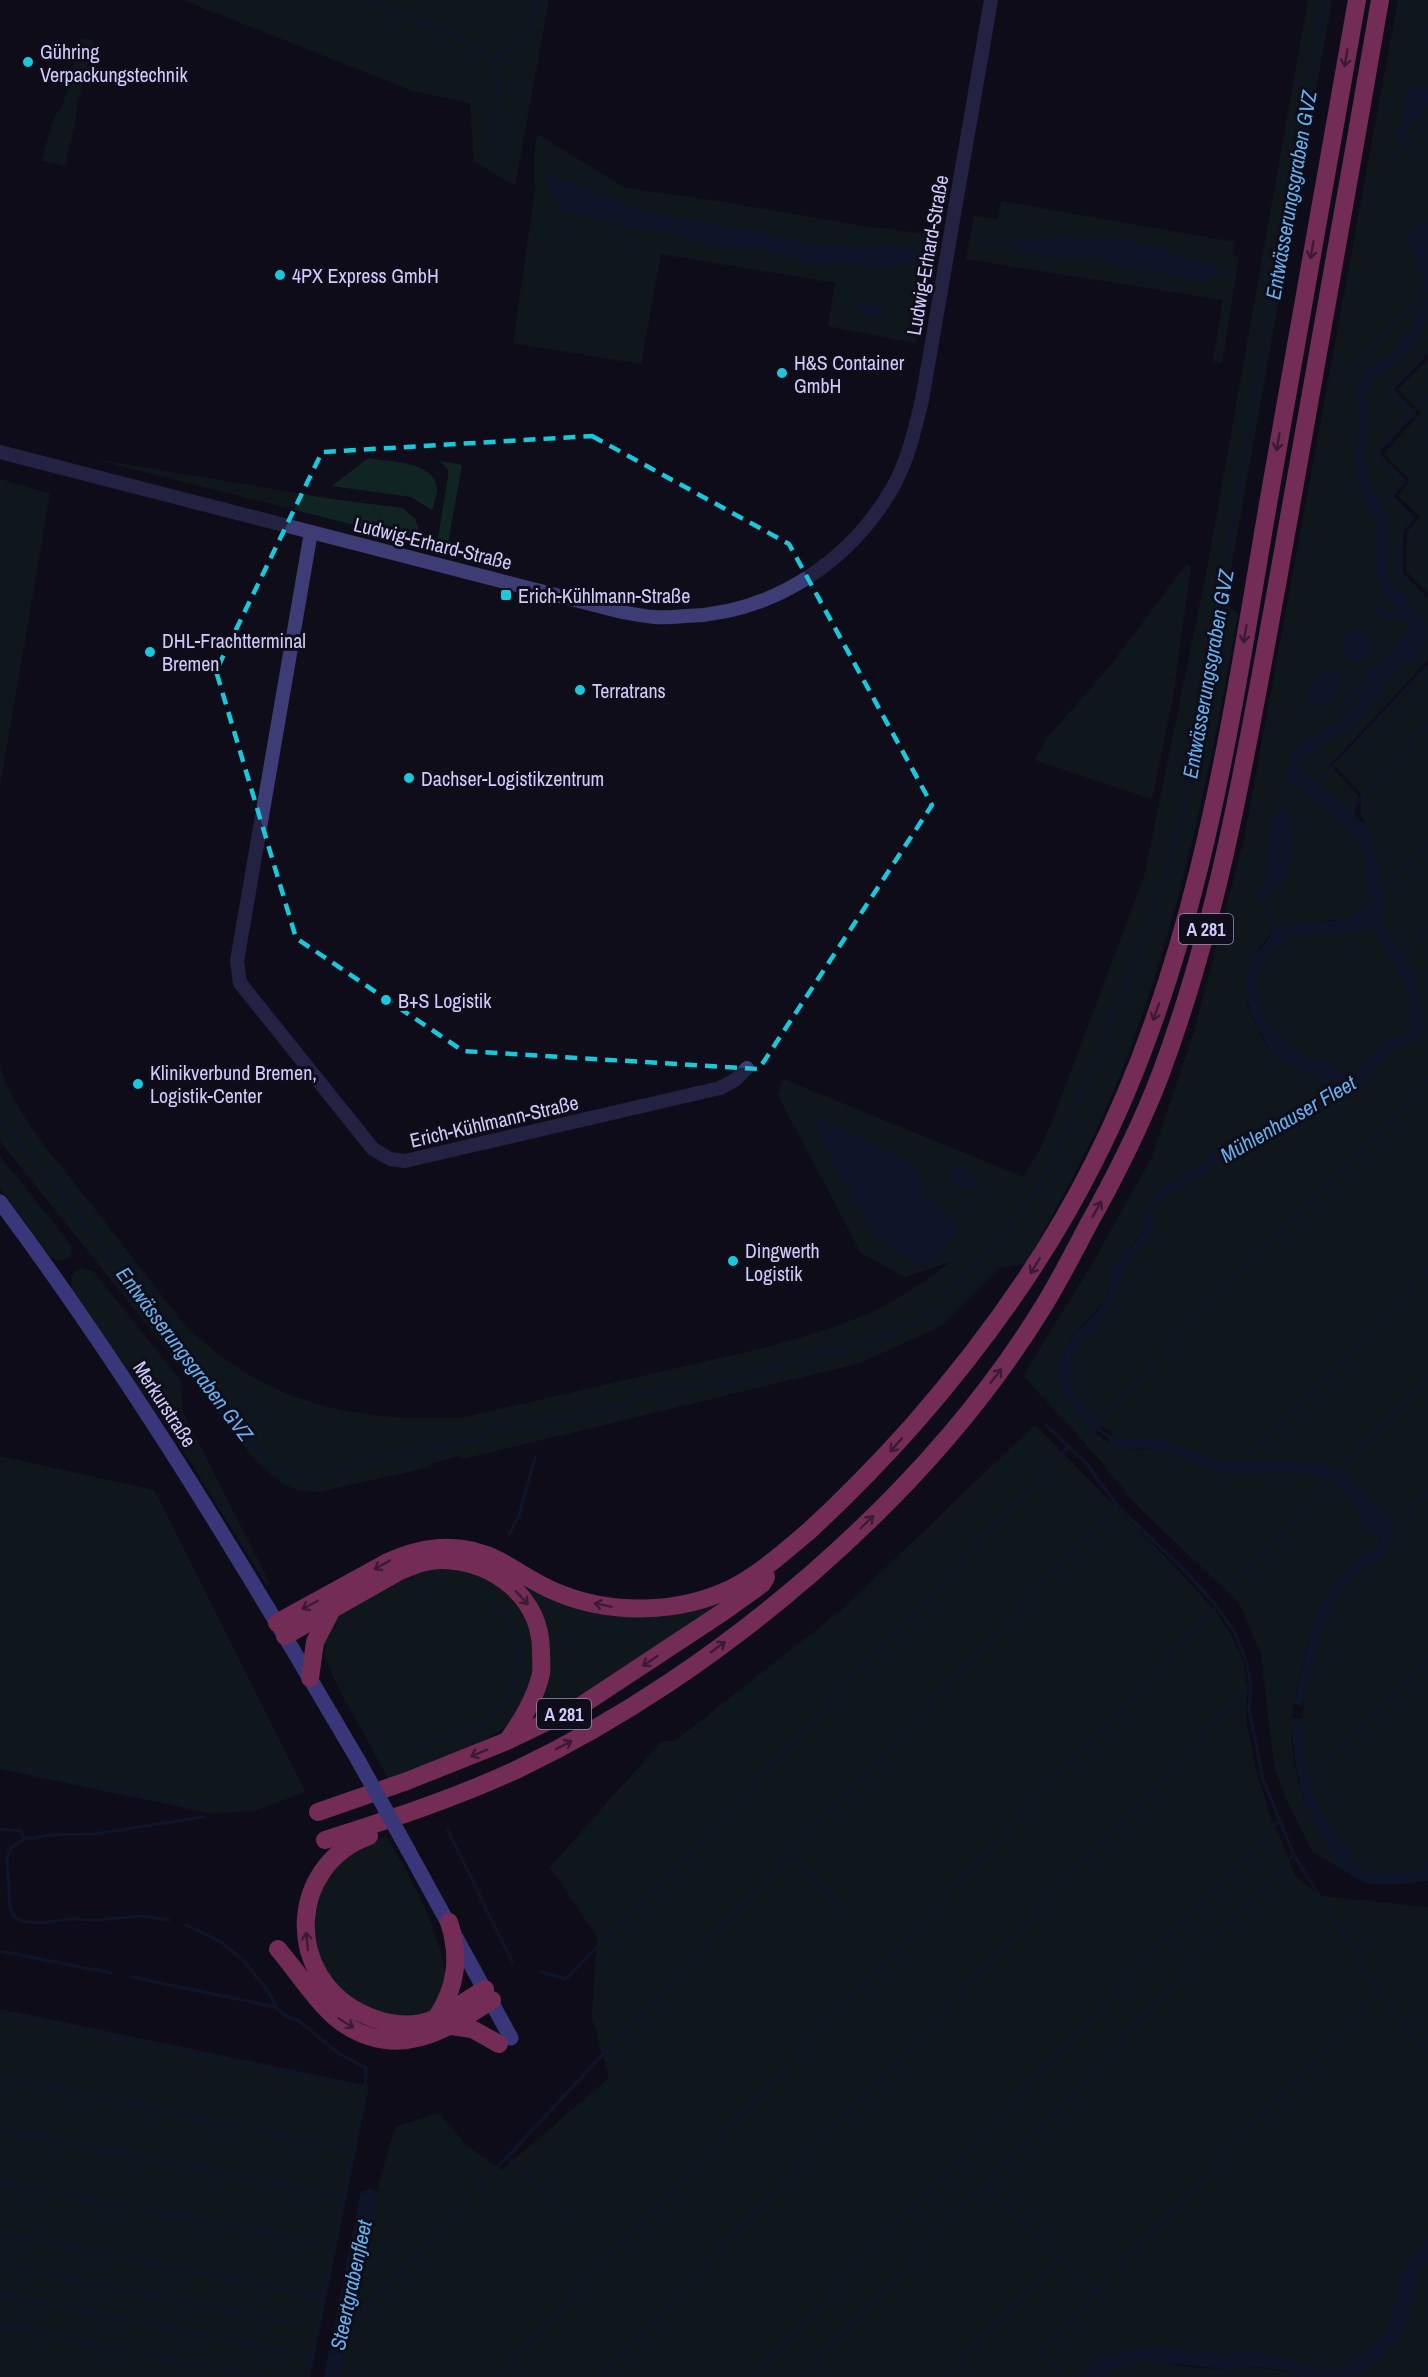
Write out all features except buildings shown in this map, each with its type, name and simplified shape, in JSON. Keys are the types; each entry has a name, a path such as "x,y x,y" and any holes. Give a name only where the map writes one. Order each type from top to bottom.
{"highway":[{"name":"A 281","path":"318,1812 407,1781 507,1742 582,1705 762,1584 776,1560 881,1462 983,1341 1023,1285 1063,1220 1095,1161 1137,1064 1174,956 1202,854 1229,731 1357,0"},
{"name":"A 281","path":"325,1840 434,1804 517,1769 579,1737 671,1682 753,1620 841,1548 903,1487 956,1426 1010,1356 1044,1306 1122,1164 1160,1076 1190,989 1225,856 1250,736 1321,344 1380,0"},
{"path":"281,1630 387,1562 424,1548 459,1548 478,1551 557,1593 608,1606 632,1608 664,1607 723,1592 752,1578 776,1560"},
{"path":"281,1630 331,1611 400,1571 419,1563 443,1560 474,1564 507,1581 532,1608 541,1637 541,1673 526,1713 507,1742"},
{"path":"310,1678 315,1641 331,1611"},
{"path":"434,1804 414,1820 359,1839 345,1848 327,1865 317,1879 307,1911 308,1950 314,1969 331,1993 347,2006 380,2022 402,2024 444,2021 505,2041"},
{"path":"444,2021 456,1962 454,1939 449,1922"},
{"path":"278,1949 341,2022 371,2037 389,2041 407,2041 489,1994"}],"street":[{"name":"Ludwig-Erhard-Straße","path":"0,452 589,604 655,618 707,615 746,607 794,587 824,567 856,538 894,485 910,447 922,400 992,0"},
{"name":"Erich-Kühlmann-Straße","path":"312,532 237,961 237,972 240,983 374,1149 390,1159 405,1161 720,1088 735,1080 747,1068"},
{"name":"Merkurstraße","path":"0,1202 56,1277 169,1447 310,1678 489,1994 505,2041"}],"highlighted area":[{"path":"592,436 789,544 932,805 759,1069 463,1051 296,938 216,671 322,452"}],"green space":[{"path":"183,0 549,0 515,186 474,161 470,103 413,91"},
{"path":"1308,0 1332,0 1225,603 1238,614 1217,728 1192,841 1162,952 1125,1063 1091,1140 1026,1263 1000,1268 943,1325 860,1363 462,1459 458,1456 430,1464 426,1468 322,1491 301,1490 285,1485 256,1461 0,1141 0,1068 16,1103 40,1139 189,1329 219,1355 251,1376 283,1392 317,1404 353,1412 389,1417 466,1417 768,1347 832,1327 881,1308 952,1261 905,1277 861,1253 778,1095 783,1079 1023,1177 1041,1148 1055,1114 1144,877 1207,569","holes":["814,1118 906,1159 919,1171 926,1193 952,1217"]},
{"path":"1398,0 1428,0 1428,354 1394,389 1416,413 1381,450 1380,454 1406,481 1394,496 1415,518 1403,531 1403,573 1428,598 1428,660 1330,765 1358,795 1352,831 1360,845 1372,898 1358,914 1344,919 1283,926 1275,931 1262,945 1252,962 1246,991 1250,1011 1271,1052 1288,1062 1322,1075 1334,1085 1333,1090 1245,1134 1162,1188 1142,1224 1141,1233 1115,1268 1103,1303 1070,1339 1060,1356 1063,1393 1097,1435 1114,1446 1133,1450 1160,1449 1230,1473 1289,1471 1325,1477 1336,1483 1352,1499 1366,1531 1382,1538 1375,1547 1360,1556 1349,1567 1316,1615 1294,1704 1292,1750 1302,1794 1322,1836 1348,1873 1313,1852 1287,1801 1274,1766 1261,1653 1239,1603 1136,1504 1086,1444 1023,1376 1091,1266 1151,1159 1194,1032 1244,839"},
{"path":"81,39 92,40 94,43 77,103 65,166 41,161 55,115 62,108"},
{"path":"537,134 625,188 934,235 915,343 828,326 835,283 661,254 641,364 513,343 535,189 534,157"},
{"path":"1001,201 1234,242 1232,255 1239,257 1222,363 1213,361 1223,300 966,259 974,216 998,219"},
{"path":"1428,359 1428,593 1406,571 1407,532 1420,517 1398,496 1410,480 1384,454 1421,413 1398,389"},
{"path":"368,458 411,465 430,474 435,481 437,491 432,510 411,497 332,486"},
{"path":"94,459 332,499 403,508 415,519 419,530 417,541"},
{"path":"440,461 462,465 447,549 437,545 448,476 448,470"},
{"path":"0,479 50,494 0,786"},
{"path":"1186,565 1191,567 1172,703 1152,799 1035,760 1047,738 1111,665"},
{"path":"1428,665 1428,1871 1376,1873 1361,1868 1323,1820 1309,1786 1302,1729 1305,1693 1332,1600 1362,1569 1373,1564 1388,1550 1393,1532 1391,1521 1347,1477 1341,1468 1290,1462 1226,1462 1203,1456 1159,1438 1128,1440 1114,1434 1102,1426 1075,1396 1070,1382 1069,1367 1073,1350 1092,1335 1113,1304 1123,1270 1134,1254 1141,1249 1155,1208 1162,1199 1263,1133 1325,1102 1348,1094 1388,1054 1421,1034 1423,1025 1411,970 1380,924 1382,897 1372,841 1361,815 1361,794 1334,765"},
{"path":"1373,927 1405,986 1410,1013 1410,1029 1381,1047 1350,1081 1333,1063 1306,1055 1287,1045 1275,1033 1262,1014 1257,998 1258,974 1264,959 1288,938 1308,933 1356,932"},
{"path":"0,1156 72,1246 71,1256 61,1260 51,1258 0,1187"},
{"path":"80,1268 93,1271 181,1381 183,1412 270,1584 267,1586 192,1464 72,1288 72,1276"},
{"path":"1035,1425 1178,1570 1217,1613 1233,1638 1244,1664 1247,1690 1246,1719 1256,1769 1270,1815 1296,1877 1321,1896 1428,1907 1428,2236 1405,2267 1392,2316 1384,2336 1367,2351 1333,2370 1255,2352 1198,2353 1170,2346 1146,2346 1120,2351 1094,2361 1076,2377 339,2377 376,2194 395,2127 439,2113 467,2146 502,2170 609,2078 592,2016 597,1937 550,1867 662,1741 675,1741 839,1612"},
{"path":"0,1456 154,1490 305,1792 256,1810 214,1814 0,1769"},
{"path":"431,1564 489,1575 530,1620 535,1681 506,1727 478,1744 388,1778 337,1685 326,1659 324,1641 338,1611"},
{"path":"502,1570 599,1612 730,1597 584,1694 519,1728 547,1661"},
{"path":"386,1836 428,1915 443,1959 447,1980 431,2011 401,2019 345,1999 316,1960 312,1905 324,1876 366,1843"},
{"path":"0,2009 369,2086 310,2377 0,2377"},
{"path":"1428,2259 1428,2377 1352,2377 1374,2364 1393,2346 1405,2326 1418,2276"},
{"path":"1142,2361 1211,2369 1274,2370 1299,2377 1102,2377 1120,2367"}],"water":[{"path":"1428,86 1428,104 1414,125 1396,142 1395,137 1403,120 1403,101 1408,92"},
{"path":"546,173 657,215 701,221 812,244 864,248 886,244 915,251 923,250 923,256 914,263 895,266 872,267 838,263 816,266 765,248 753,251 699,242 669,231 633,227 565,210 553,198 548,180 544,178"},
{"path":"1428,220 1428,287 1407,243 1412,231"},
{"path":"1091,236 1131,241 1167,251 1225,271 1224,276 1213,275 1202,284 1195,279 1133,267 1116,267 1092,256 1048,257 1014,249 1010,245 1014,239"},
{"path":"1428,299 1427,315 1420,338 1405,355 1373,380 1371,390 1366,394 1364,400 1368,421 1363,452 1366,460 1364,472 1379,499 1389,528 1386,575 1420,617 1426,630 1426,638 1420,652 1388,679 1364,715 1352,726 1306,757 1300,764 1300,769 1305,776 1324,789 1365,825 1372,841 1382,897 1380,924 1411,970 1423,1025 1421,1034 1415,1041 1388,1054 1348,1094 1325,1102 1263,1133 1162,1199 1155,1208 1149,1240 1134,1254 1123,1270 1113,1304 1092,1336 1073,1350 1071,1355 1070,1382 1075,1396 1102,1426 1100,1430 1093,1431 1062,1389 1058,1372 1059,1361 1062,1352 1074,1336 1102,1305 1114,1270 1142,1231 1144,1215 1152,1200 1162,1188 1276,1115 1333,1090 1332,1082 1279,1059 1270,1052 1252,1015 1245,992 1247,975 1253,958 1275,931 1264,903 1257,900 1256,895 1265,875 1274,817 1281,806 1297,818 1292,830 1287,878 1269,895 1267,903 1279,928 1304,922 1328,922 1351,917 1362,910 1372,898 1360,845 1352,831 1335,821 1317,802 1290,782 1289,769 1290,759 1298,746 1347,713 1371,683 1370,680 1347,707 1330,718 1361,681 1394,649 1410,625 1402,616 1392,621 1375,609 1374,606 1378,604 1389,614 1395,612 1399,607 1385,596 1378,583 1375,571 1377,524 1363,499 1354,473 1354,458 1359,427 1356,395 1359,380 1366,371 1400,347 1403,336 1410,330 1419,307","holes":["1373,927 1405,986 1410,1013 1410,1029 1381,1047 1350,1081 1333,1063 1306,1055 1287,1045 1275,1033 1262,1014 1257,998 1258,974 1264,959 1288,938 1308,933 1356,932"]},
{"path":"858,302 883,304 887,313 879,318 859,314 854,307"},
{"path":"1358,631 1368,636 1373,646 1368,656 1358,661 1348,656 1343,646 1348,636"},
{"path":"1332,670 1340,675 1343,681 1339,696 1324,703 1309,704 1306,698 1315,677"},
{"path":"814,1117 906,1159 919,1171 926,1193 952,1217 958,1232 937,1259 922,1266 878,1238 838,1176"},
{"path":"957,1167 974,1176 976,1187 966,1188 953,1181 950,1177 952,1168"},
{"path":"1114,1434 1128,1440 1159,1438 1203,1456 1226,1462 1290,1462 1341,1468 1347,1477 1391,1521 1393,1532 1388,1550 1382,1560 1362,1569 1332,1600 1301,1707 1294,1703 1316,1615 1330,1592 1355,1560 1375,1547 1382,1538 1366,1531 1355,1506 1342,1490 1328,1479 1312,1474 1222,1472 1162,1450 1128,1449 1115,1446 1109,1442 1109,1436"},
{"path":"1303,1718 1306,1769 1314,1799 1330,1828 1355,1861 1369,1872 1428,1871 1428,1881 1384,1885 1367,1883 1351,1875 1338,1862 1314,1822 1302,1790 1295,1755 1292,1719"},
{"name":"Steertgrabenfleet","path":"374,2190 376,2194 339,2377 324,2377 361,2192"},
{"path":"1428,2236 1428,2259 1418,2276 1405,2326 1393,2346 1375,2364 1352,2377 1299,2377 1284,2370 1260,2367 1228,2369 1142,2361 1120,2367 1102,2377 1076,2377 1094,2361 1120,2351 1146,2346 1170,2346 1198,2353 1255,2352 1333,2370 1367,2351 1384,2336 1392,2316 1405,2267"}],"waterway":[{"path":"367,0 454,35 490,56 495,68 498,92 491,130 492,144 506,156"},
{"name":"Entwässerungsgraben GVZ","path":"491,60 513,49 525,39 529,33 535,0"},
{"name":"Entwässerungsgraben GVZ","path":"947,1294 991,1247 1031,1199 1053,1163 1078,1100 1101,1054 1114,1010 1127,986 1163,885 1186,801 1229,541 1325,0"},
{"path":"1424,25 1428,28"},
{"path":"1389,164 1428,121"},
{"path":"977,244 1015,242"},
{"path":"1265,282 1275,283"},
{"path":"1350,371 1428,289"},
{"path":"1428,351 1389,391 1428,429"},
{"path":"1410,584 1399,574 1401,531 1412,518 1390,496 1403,481 1376,456 1379,449 1428,396"},
{"path":"1314,787 1428,666"},
{"path":"1348,812 1428,725"},
{"path":"1379,892 1428,842"},
{"path":"1401,958 1428,928"},
{"path":"1409,977 1428,975"},
{"path":"1098,1422 1428,1080"},
{"name":"Entwässerungsgraben GVZ","path":"0,1118 146,1301 179,1353 257,1449 274,1465 292,1476 309,1478 347,1469 359,1461 477,1440 489,1428 541,1423 626,1404 638,1394 673,1386 695,1388 719,1385 772,1370 804,1356 833,1347 845,1352 859,1342 898,1331 918,1321 934,1308"},
{"path":"1240,1465 1428,1270"},
{"path":"1340,1470 1428,1379"},
{"name":"Entwässerungsgraben GVZ","path":"541,1423 542,1430"},
{"path":"1046,1425 1087,1464 1118,1507 1186,1572 1215,1604 1235,1633 1247,1664 1251,1684 1249,1710 1263,1780 1295,1857 1379,1990 1428,2053"},
{"name":"Mühlenhauser Fleet","path":"1097,1429 1112,1438"},
{"path":"541,1972 566,1979 739,1801 1068,1447"},
{"path":"509,1534 518,1518 535,1458"},
{"path":"1236,1583 1333,1477"},
{"path":"1392,1533 1428,1492"},
{"name":"Steertgrabenfleet","path":"348,2327 1117,1505"},
{"path":"419,1755 423,1746 488,1719 504,1704 510,1693 518,1668 518,1642 506,1616 491,1602 493,1594"},
{"path":"498,2377 1217,1606"},
{"path":"1305,1786 1428,1657"},
{"path":"601,2377 1251,1684"},
{"path":"0,1765 202,1806"},
{"path":"169,1920 142,1916 96,1920 71,1919 41,1923 22,1921 14,1916 10,1908 7,1859 11,1848 24,1839 49,1835 94,1834 203,1817"},
{"path":"753,2377 1280,1820"},
{"path":"0,1829 21,1831 24,1839"},
{"path":"448,1831 512,1961"},
{"path":"802,2377 1106,2058 1294,1854"},
{"path":"790,1856 839,1905"},
{"path":"1421,1873 1428,1862"},
{"path":"186,1925 221,1942 243,1960 267,1990 278,2010 299,2021 338,2053 366,2068 365,2090"},
{"path":"0,1951 111,1973"},
{"path":"132,1977 275,2007"},
{"path":"1068,2377 1042,2356 1042,2352 1098,2289 1186,2198 1379,1990"},
{"path":"0,2014 307,2076"},
{"path":"0,2077 354,2149"},
{"path":"318,2079 365,2087"},
{"path":"336,2234 364,2100"},
{"path":"0,2129 344,2197"},
{"path":"508,2157 577,2230"},
{"path":"0,2181 334,2246"},
{"path":"986,2185 1096,2291"},
{"path":"0,2233 323,2297"},
{"path":"331,2259 335,2243"},
{"path":"947,2377 1061,2257"},
{"path":"0,2264 298,2324"},
{"path":"320,2317 329,2270"},
{"path":"0,2294 312,2356"},
{"path":"0,2324 263,2377"},
{"path":"307,2377 318,2324"},
{"path":"1222,2368 1226,2377"},
{"path":"1413,2377 1428,2371"}],"place":[{"name":"Gühring Verpackungstechnik","path":"28,62"},
{"name":"4PX Express GmbH","path":"280,275"},
{"name":"H&S Container GmbH","path":"782,373"},
{"name":"Erich-Kühlmann-Straße","path":"506,595"},
{"name":"DHL-Frachtterminal Bremen","path":"150,652"},
{"name":"Terratrans","path":"580,690"},
{"name":"Dachser-Logistikzentrum","path":"409,778"},
{"name":"B+S Logistik","path":"386,1000"},
{"name":"Klinikverbund Bremen, Logistik-Center","path":"138,1084"},
{"name":"Dingwerth Logistik","path":"733,1261"}]}
